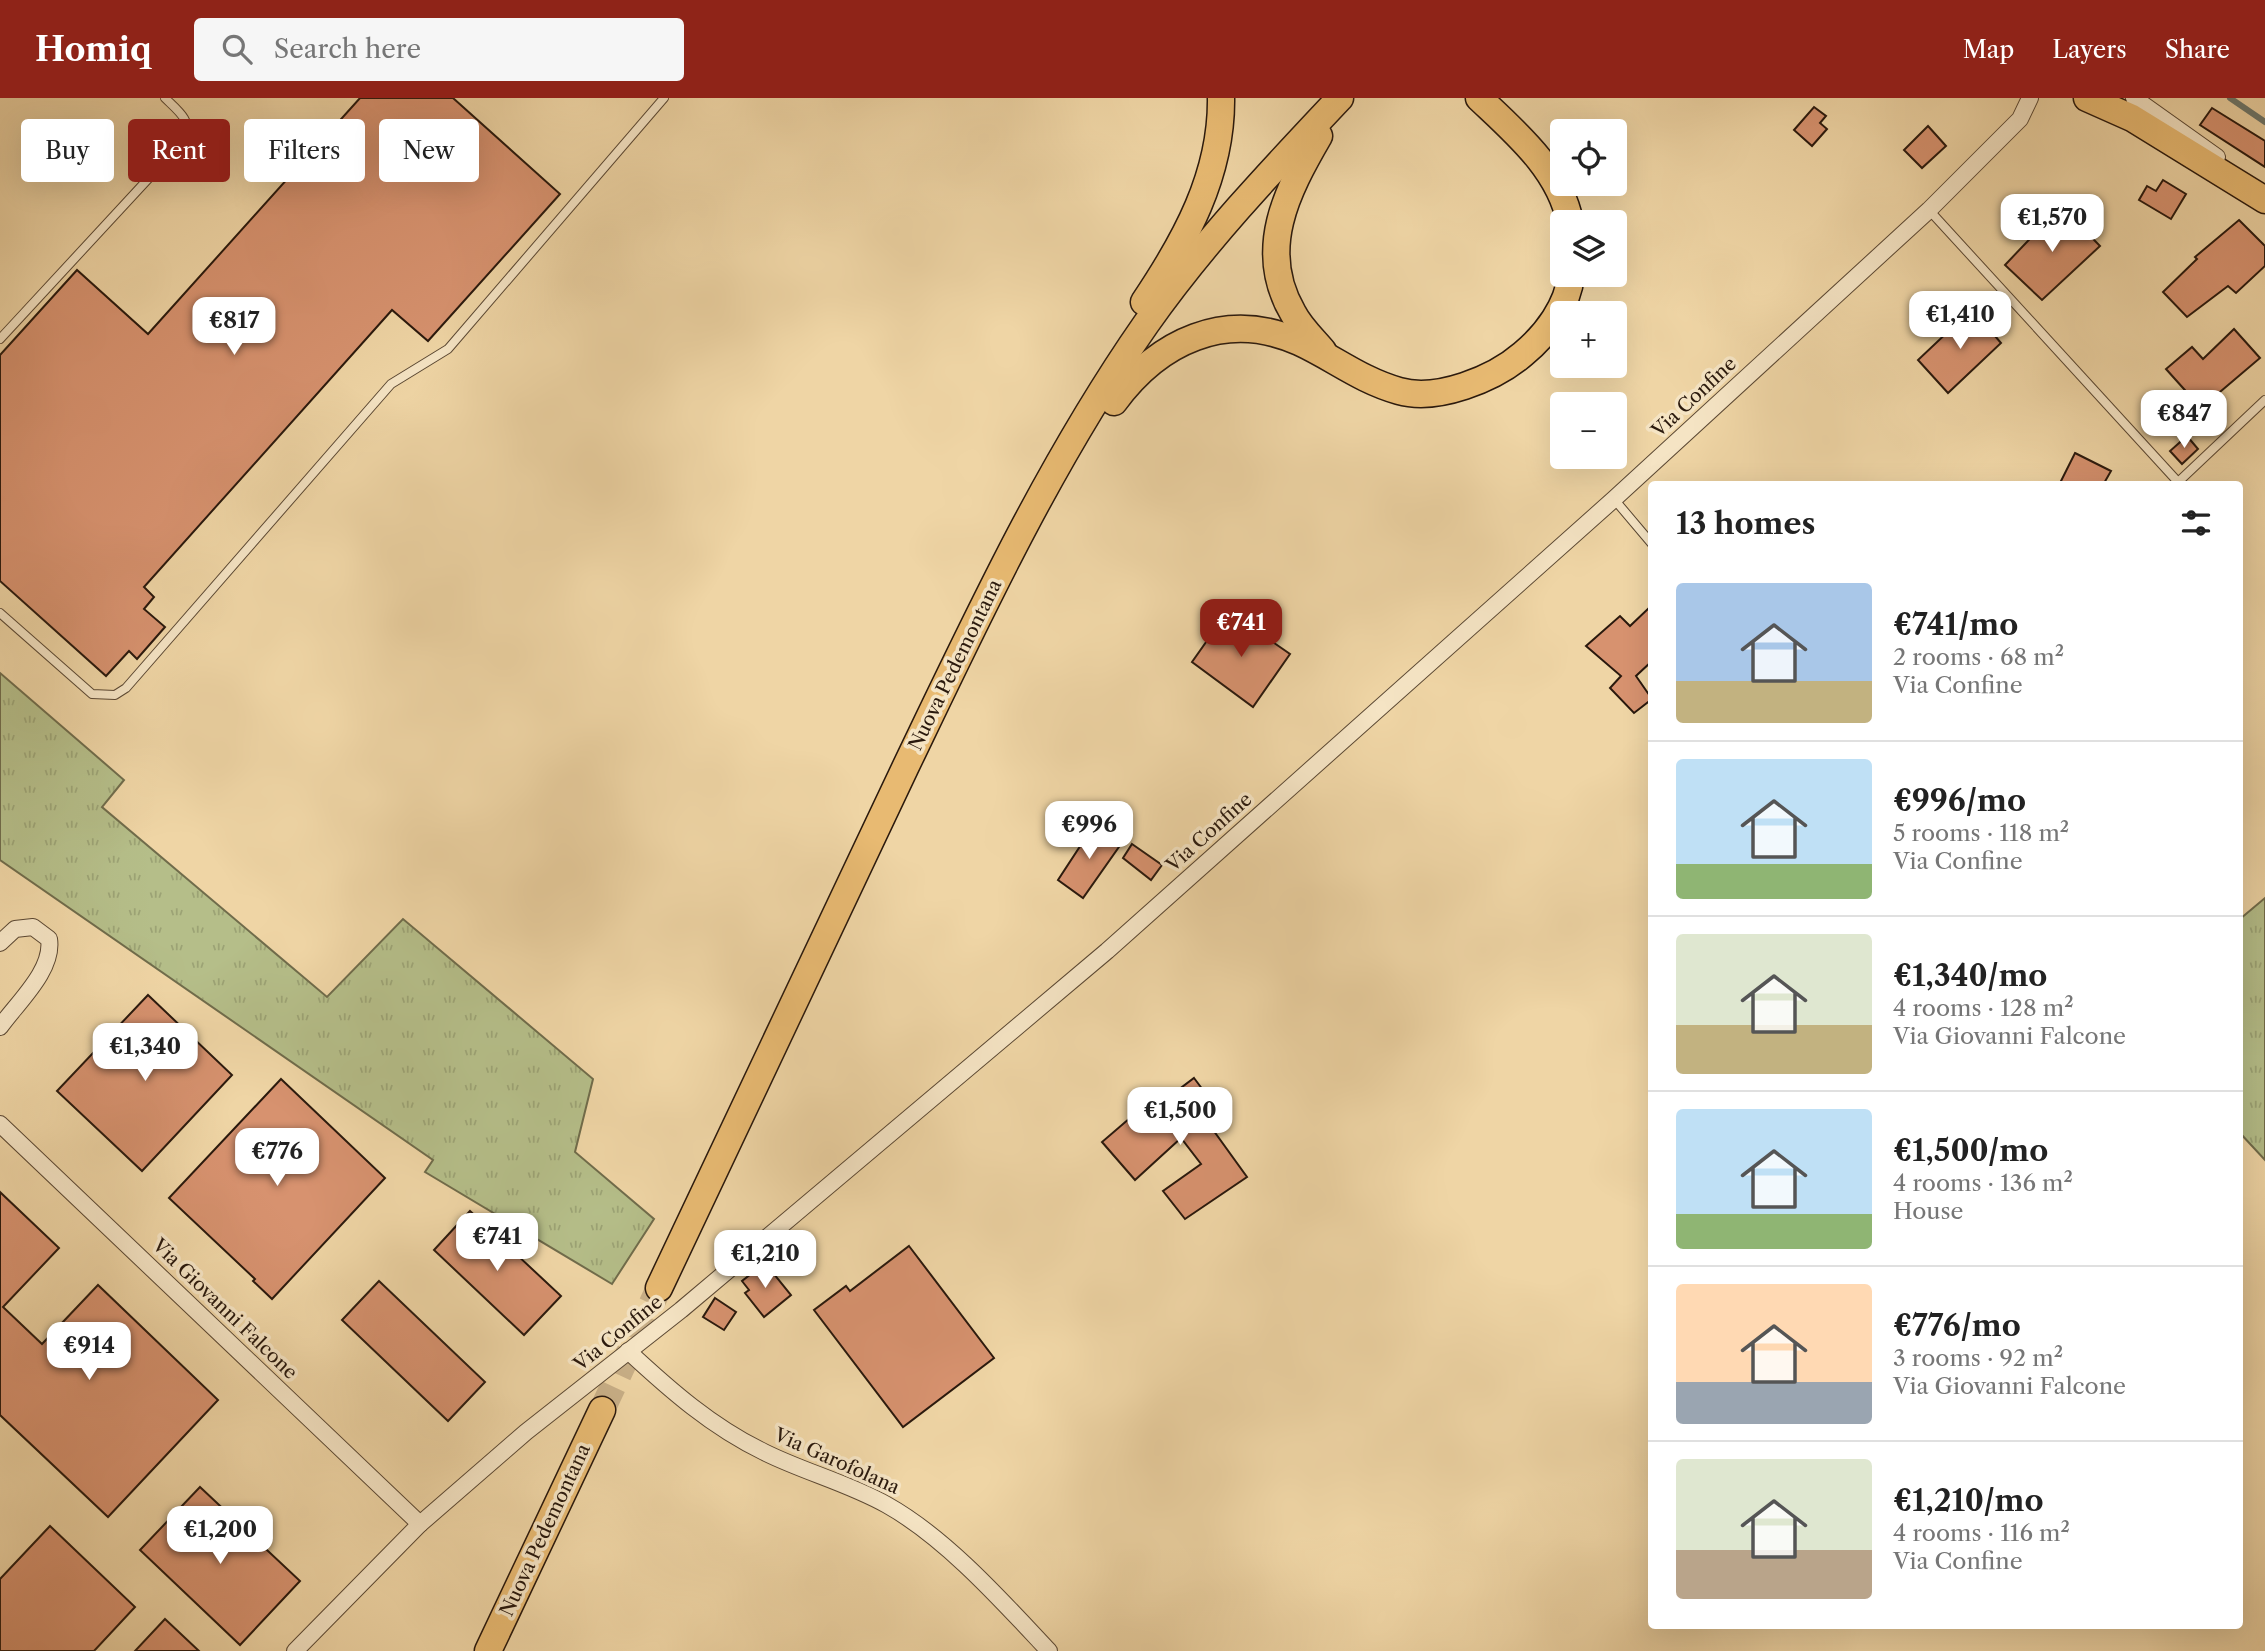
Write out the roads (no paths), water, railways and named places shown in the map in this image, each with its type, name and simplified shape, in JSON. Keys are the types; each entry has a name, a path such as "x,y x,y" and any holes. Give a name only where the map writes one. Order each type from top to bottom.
{"main road":[{"path":"1033,508 1044,468 1074,406 1159,279 1199,208 1212,164 1222,114 1221,98"},
{"name":"Nuova Pedemontana","path":"659,1288 893,793 1033,508 1095,403 1147,323 1256,187 1340,98"},
{"path":"1326,355 1292,313 1280,278 1276,230 1289,187 1321,132 1346,98"},
{"path":"1479,98 1528,144 1566,198 1568,210"},
{"path":"2087,98 2132,118 2265,198"},
{"path":"893,793 950,708 1034,542 1108,410 1133,376 1164,352 1188,338 1225,329 1271,332 1326,355 1349,372 1402,392 1437,391 1475,383 1507,368 1544,336 1570,287"},
{"name":"Nuova Pedemontana","path":"488,1651 602,1410"}],"street":[{"name":"Via Confine","path":"295,1651 421,1524 526,1432 628,1351 1107,951 1614,499 1928,210 2020,119 2030,98"},
{"path":"2134,98 2225,163 2265,198"},
{"path":"0,943 15,929 33,927 49,939 50,947 46,965 0,1027"},
{"name":"Via Giovanni Falcone","path":"0,1124 421,1524"},
{"name":"Via Garofolana","path":"628,1351 671,1391 716,1425 762,1451 870,1497 906,1518 958,1560 1049,1651"}],"lane":[{"path":"0,339 186,138 188,131 185,119 165,98"},
{"path":"0,613 92,694 115,695 126,688 391,384 448,349 664,98"},
{"path":"1928,210 2175,481"},
{"path":"2179,481 2265,400"},
{"path":"1614,499 1648,539"}],"waterway":[{"path":"2230,98 2265,122"}],"tunnel":[{"path":"602,1410 659,1288"}]}
